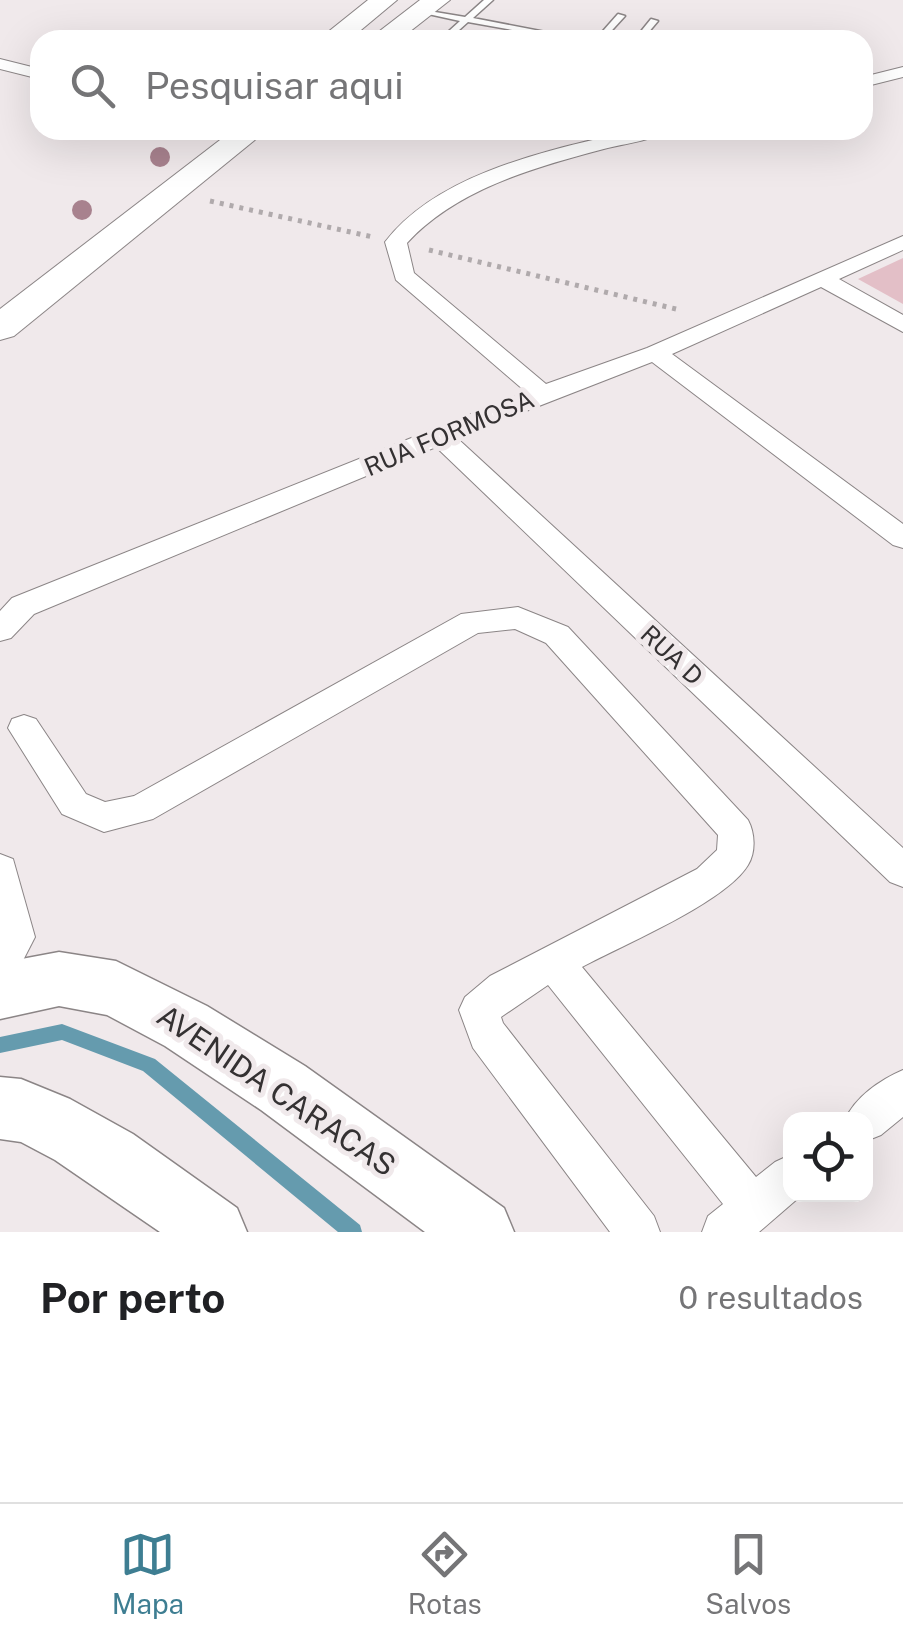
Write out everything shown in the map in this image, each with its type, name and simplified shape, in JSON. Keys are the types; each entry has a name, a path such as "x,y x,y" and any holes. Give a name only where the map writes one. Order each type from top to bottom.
{"main road":[{"path":"348,30 384,0"},
{"path":"396,30 430,6"},
{"path":"0,305 208,140"},
{"path":"0,328 239,140"}],"street":[{"path":"5,70 30,73"},
{"path":"873,80 903,72"},
{"path":"543,394 404,275 396,242 408,224 488,182 621,140"},
{"name":"RUA FORMOSA","path":"0,630 23,606 543,394 654,353 903,242"},
{"path":"820,278 903,325"},
{"path":"654,353 903,538"},
{"name":"RUA D","path":"441,438 903,872"},
{"path":"24,728 74,804 104,817 142,809 472,622 518,618 557,635 736,831 734,857 710,880 504,988 479,1010 488,1034 638,1232"},
{"path":"0,870 16,936 0,965"},
{"path":"555,964 738,1219 783,1183"},
{"name":"AVENIDA CARACAS","path":"0,992 59,980 116,989 186,1026 282,1088 480,1232"},
{"path":"873,1115 903,1091"},
{"path":"0,1108 43,1118 175,1200 212,1232"}],"lane":[{"path":"454,30 490,0"},
{"path":"430,6 467,19 528,30"},
{"path":"608,30 621,16"},
{"path":"646,30 654,21"}],"path":[{"path":"172,192 724,321"}],"shaded area":[{"path":"903,258 903,304 858,279"}],"waterway":[{"path":"0,1045 62,1032 149,1065 353,1232"}]}
